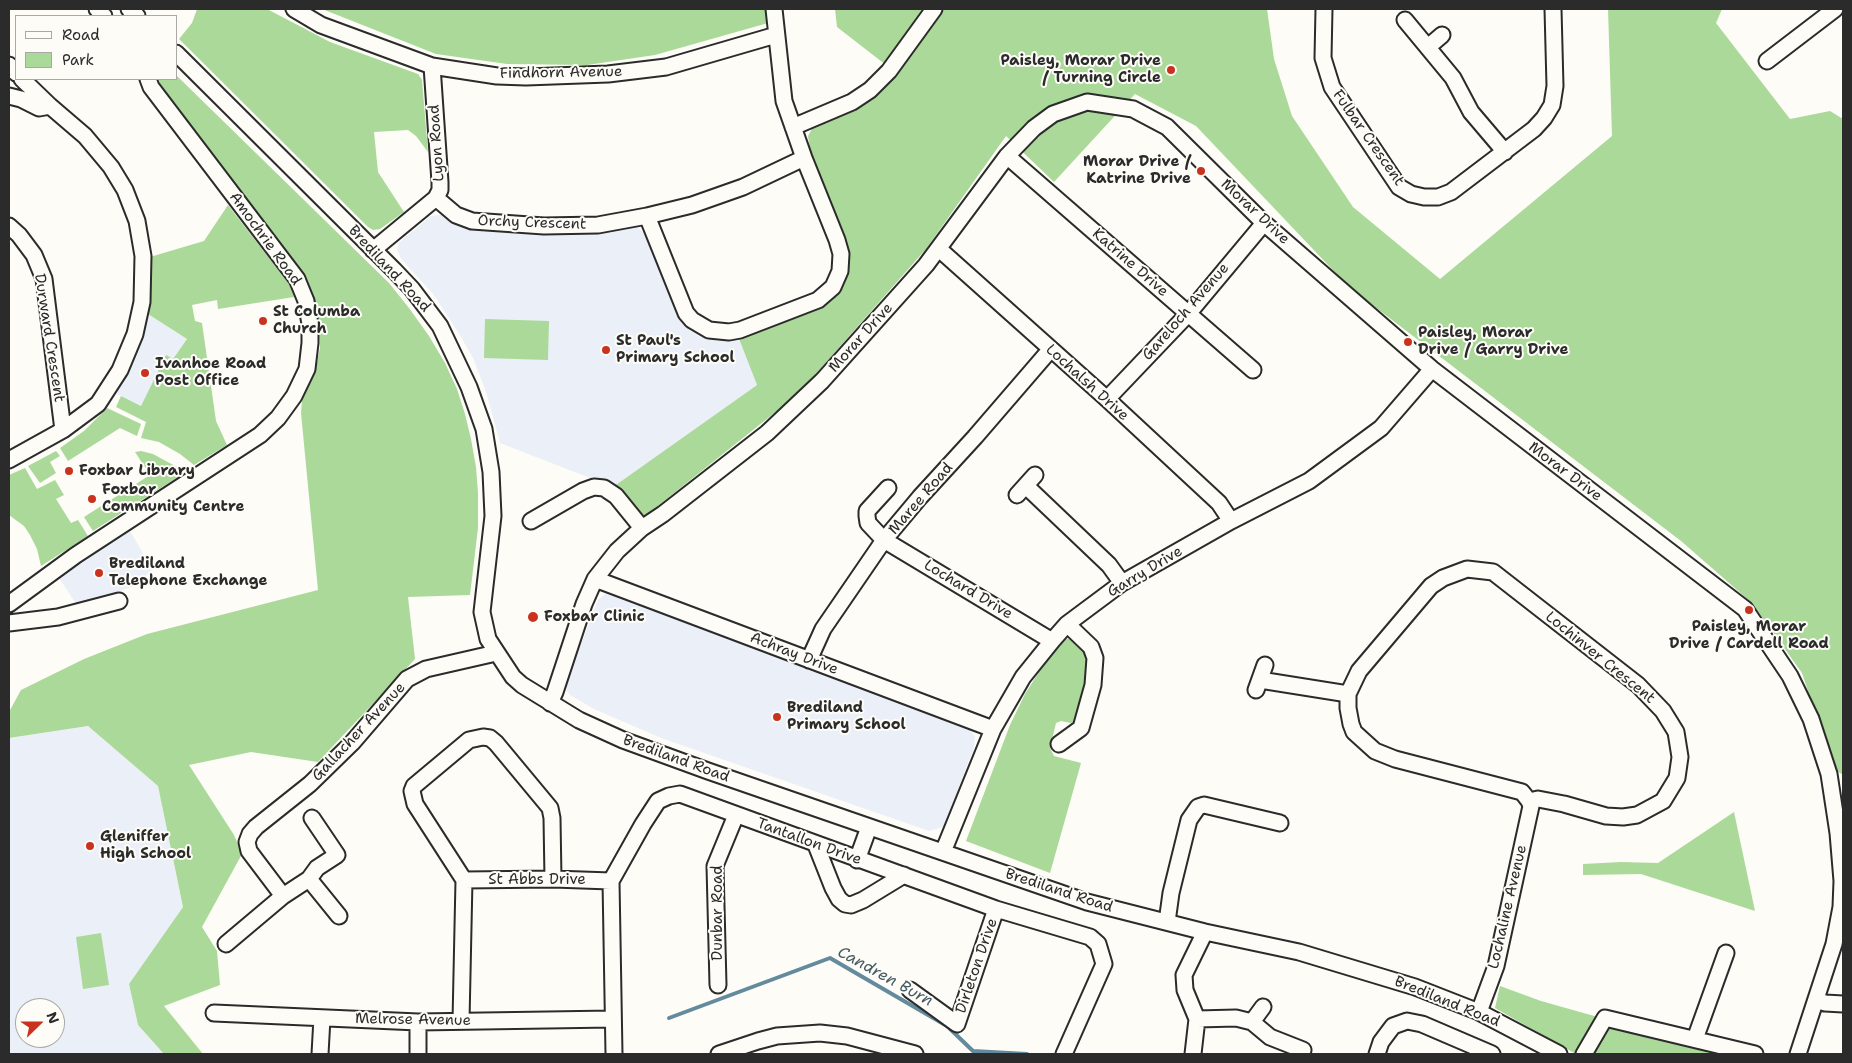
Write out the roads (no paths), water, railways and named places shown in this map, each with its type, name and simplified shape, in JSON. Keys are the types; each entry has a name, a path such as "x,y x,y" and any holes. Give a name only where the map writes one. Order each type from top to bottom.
{"street":[{"name":"Findhorn Avenue","path":"294,9 320,25 432,66 526,77 608,74 666,68 776,35"},
{"path":"647,216 682,304 692,320 709,330 729,332 740,330 818,300 828,293 837,280 841,254 837,240 804,158 784,101 774,9"},
{"path":"793,128 852,102 870,90 889,71 934,9"},
{"name":"Fulbar Crescent","path":"1324,9 1323,58 1332,87 1399,187 1411,194 1424,197 1438,197 1451,192 1505,152"},
{"path":"1405,20 1453,78 1471,112 1505,152 1544,118 1552,105 1555,86 1553,9"},
{"path":"1767,60 1836,9 1843,18"},
{"path":"1428,47 1442,35"},
{"name":"Brediland Road","path":"178,55 412,289 440,326 469,387 484,430 491,472 493,516 482,612 488,640 513,677 550,703 579,720 623,740 1086,902 1317,958 1415,986 1479,1012 1559,1054"},
{"name":"Lyon Road","path":"373,250 436,198 440,182 432,66"},
{"path":"9,460 63,430 98,404 120,370 134,334 142,302 143,256 136,221 125,190 111,167 85,136 23,80"},
{"name":"Amochrie Road","path":"9,604 76,555 260,435 278,418 294,396 306,369 310,343 310,324 306,301 297,279 151,88 148,80"},
{"path":"9,96 21,99 39,108 50,106"},
{"name":"Morar Drive","path":"550,703 584,604 595,579 617,550 642,528 663,514 767,433 822,381 939,249 1007,156 1034,128 1053,114 1087,102 1133,109 1167,128 1264,223 1432,369 1745,609 1790,676 1811,719 1838,805 1842,881 1841,907 1834,944 1798,1054"},
{"name":"Katrine Drive","path":"1007,156 1253,370"},
{"name":"Orchy Crescent","path":"436,198 456,215 472,222 576,226 598,225 692,205 743,187 804,158"},
{"name":"Gareloch Avenue","path":"1107,400 1188,314 1264,223"},
{"name":"Durward Crescent","path":"9,226 19,235 34,255 44,279 63,430"},
{"name":"Lochalsh Drive","path":"939,249 1219,503 1231,521"},
{"name":"Maree Road","path":"809,660 823,629 884,540 1050,350"},
{"name":"Garry Drive","path":"943,852 993,729 1023,677 1067,624 1122,583 1231,521 1309,481 1381,428 1432,369"},
{"path":"1026,485 1109,565 1122,583"},
{"path":"531,521 584,492 594,488 604,488 616,496 642,528"},
{"name":"Lochard Drive","path":"888,488 867,511 868,523 884,540 1052,640"},
{"name":"Lochinver Crescent","path":"1467,569 1493,572 1638,685 1664,711 1676,732 1680,757 1677,778 1663,801 1638,815 1623,817 1606,816 1564,804 1538,800 1529,801 1522,792 1394,759 1375,751 1354,732 1348,708 1348,694 1359,671 1431,586 1443,578 1467,569"},
{"name":"Achray Drive","path":"595,579 993,729"},
{"path":"9,623 58,617 119,601"},
{"path":"1059,744 1080,728 1092,685 1095,658 1091,646 1067,624"},
{"name":"Gallacher Avenue","path":"283,896 249,851 247,842 250,834 256,827 310,784 346,750 407,680 426,669 496,653"},
{"path":"1265,665 1258,685 1348,694"},
{"path":"461,1021 464,880 415,804 412,791 417,783 469,740 483,737 490,738 550,808 552,818 553,879"},
{"name":"Tantallon Drive","path":"614,1054 611,881 658,801 680,794 996,910 1090,937 1098,944 1104,964 1066,1050"},
{"name":"Lochaline Avenue","path":"1479,1012 1496,966 1531,806 1529,801"},
{"path":"1167,922 1171,893 1189,820 1198,808 1204,805 1280,823"},
{"name":"Dunbar Road","path":"718,986 715,866 736,815"},
{"path":"226,944 283,896 309,879 317,868 337,855 312,818"},
{"path":"857,860 869,827"},
{"path":"816,845 833,888 845,904 856,903 904,876"},
{"path":"309,879 339,916"},
{"name":"St Abbs Drive","path":"464,880 553,879 611,881"},
{"name":"Dirleton Drive","path":"910,990 957,1024 996,910"},
{"path":"1192,1054 1197,1019 1185,990 1184,975 1206,932"},
{"path":"1695,1039 1726,953"},
{"path":"1819,993 1825,1003 1843,1004"},
{"path":"1252,1022 1263,1007"},
{"name":"Melrose Avenue","path":"214,1013 418,1022 612,1019"},
{"path":"320,1054 322,1018"},
{"path":"1197,1019 1236,1018 1252,1022 1270,1037 1302,1050"},
{"path":"1584,1054 1605,1018 1755,1054"},
{"path":"1377,1054 1381,1042 1393,1026 1407,1021 1422,1024 1492,1054"},
{"path":"418,1022 418,1054"},
{"path":"719,1054 777,1036 820,1033 847,1036 915,1054"}],"waterway":[{"name":"Candren Burn","path":"669,1018 830,958 947,1026 973,1051 1027,1054"}],"place":[{"name":"Paisley, Morar Drive / Turning Circle","path":"1171,70"},
{"name":"Morar Drive / Katrine Drive","path":"1201,171"},
{"name":"St Columba Church","path":"263,321"},
{"name":"Paisley, Morar Drive / Garry Drive","path":"1408,342"},
{"name":"St Paul's Primary School","path":"606,350"},
{"name":"Ivanhoe Road Post Office","path":"145,373"},
{"name":"Foxbar Library","path":"69,471"},
{"name":"Foxbar Community Centre","path":"92,499"},
{"name":"Brediland Telephone Exchange","path":"99,573"},
{"name":"Paisley, Morar Drive / Cardell Road","path":"1749,610"},
{"name":"Foxbar Clinic","path":"533,617"},
{"name":"Brediland Primary School","path":"777,717"},
{"name":"Gleniffer High School","path":"90,846"}]}
